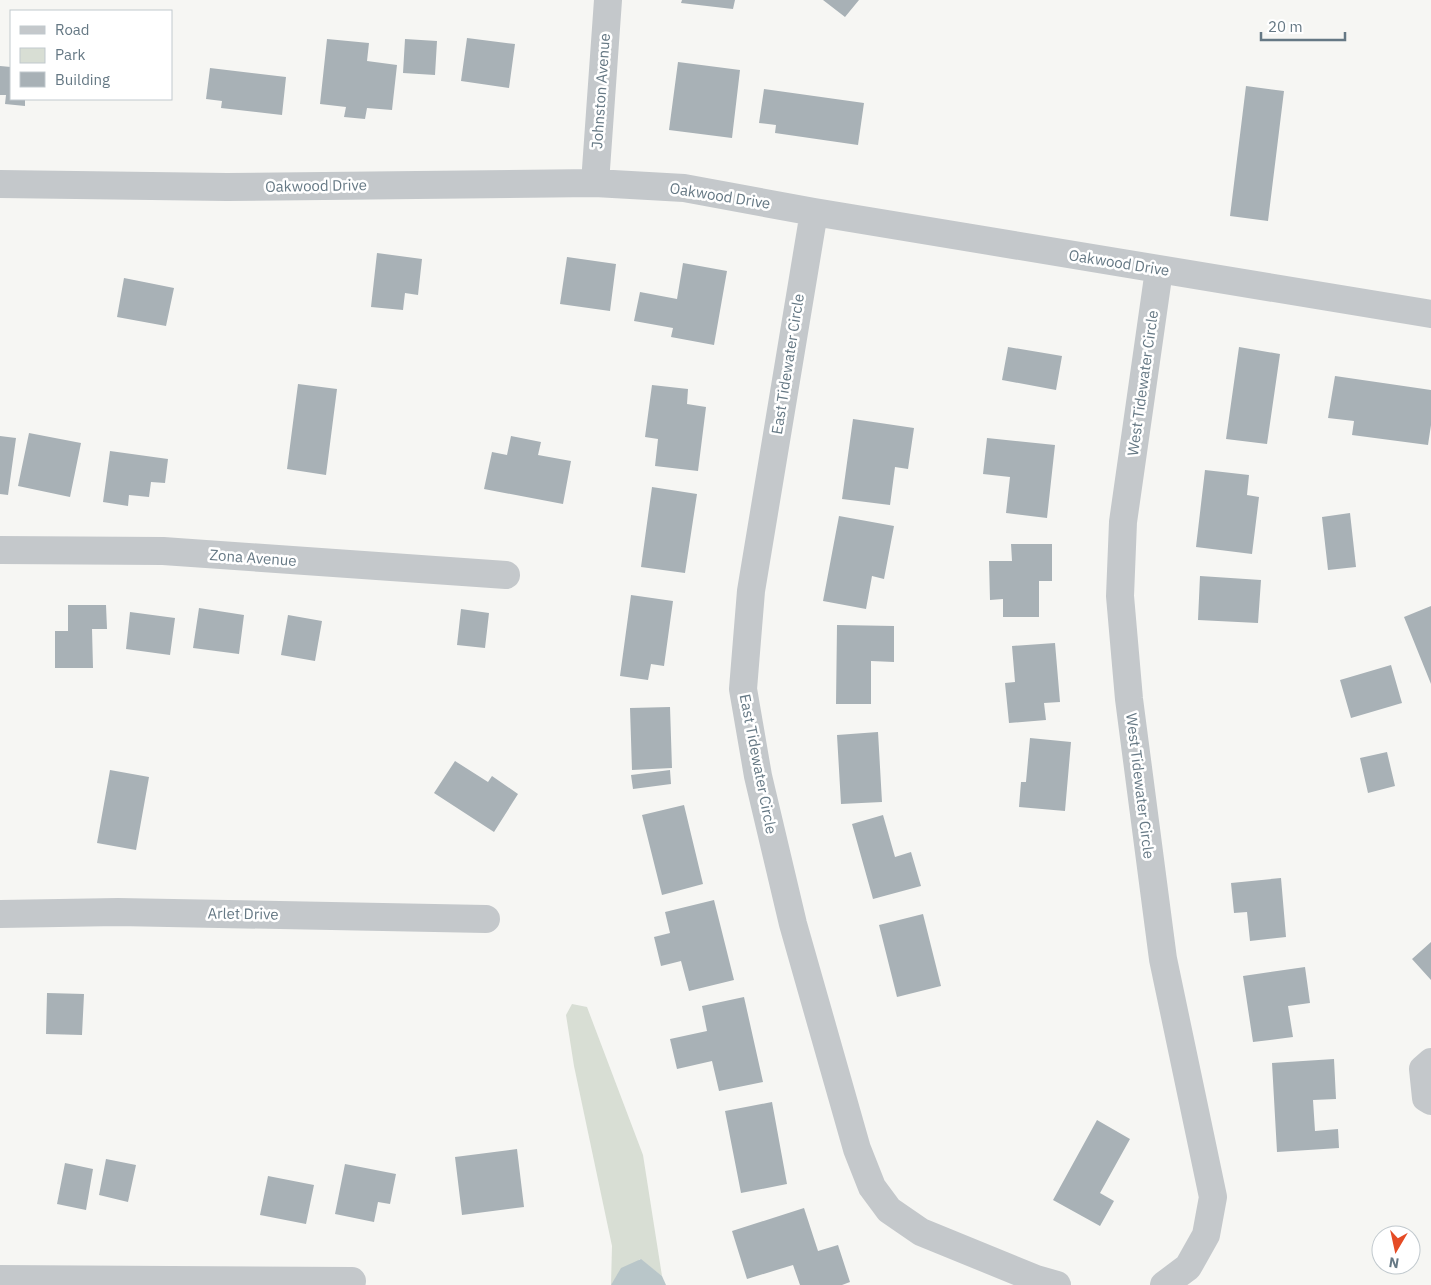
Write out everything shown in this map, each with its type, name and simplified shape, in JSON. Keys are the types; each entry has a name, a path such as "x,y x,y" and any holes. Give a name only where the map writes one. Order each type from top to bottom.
{"street":[{"name":"Johnston Avenue","path":"595,183 608,0"},
{"name":"Oakwood Drive","path":"0,184 227,187 595,183 684,188 814,212 1431,314"},
{"name":"East Tidewater Circle","path":"814,212 751,591 743,689 758,776 793,924 857,1150 872,1187 889,1210 921,1232 1036,1279 1057,1285"},
{"name":"West Tidewater Circle","path":"1159,270 1123,522 1120,596 1129,699 1162,959 1213,1197 1206,1235 1188,1267 1166,1284"},
{"name":"Zona Avenue","path":"0,550 163,551 506,575"},
{"name":"Arlet Drive","path":"0,914 118,912 486,920"},
{"path":"1431,1062 1423,1069 1426,1098 1431,1101"},
{"path":"0,1279 352,1281"}],"green space":[{"path":"572,1004 587,1007 643,1155 662,1276 640,1259 611,1285 612,1246 574,1066 566,1015"}],"shaded area":[{"path":"641,1259 662,1276 666,1285 611,1285 621,1268"}],"building":[{"path":"682,0 735,0 733,9 681,3"},
{"path":"823,0 859,0 845,17"},
{"path":"467,38 515,44 509,88 461,81"},
{"path":"327,39 369,43 367,61 397,65 392,110 367,108 365,119 344,117 346,107 320,104"},
{"path":"405,39 437,41 435,75 403,73"},
{"path":"678,62 740,70 732,138 669,130"},
{"path":"0,66 10,67 10,100 25,100 25,106 5,104 6,95 0,95"},
{"path":"210,68 286,77 282,115 221,108 222,101 206,99"},
{"path":"1246,86 1284,91 1268,221 1230,216"},
{"path":"764,89 864,103 858,145 775,133 776,125 759,123"},
{"path":"377,253 422,259 418,295 405,293 403,310 371,307"},
{"path":"567,257 616,264 610,311 560,304"},
{"path":"683,263 727,271 714,345 671,337 673,328 634,321 640,292 677,299"},
{"path":"124,278 174,288 166,326 117,317"},
{"path":"1008,347 1062,356 1056,390 1002,380"},
{"path":"1239,347 1280,354 1267,444 1226,439"},
{"path":"1335,376 1431,390 1431,425 1428,445 1352,435 1354,421 1328,418"},
{"path":"298,384 337,389 326,475 287,469"},
{"path":"652,385 688,389 687,404 706,407 698,471 655,466 658,439 645,437"},
{"path":"853,419 914,428 908,469 895,467 890,505 842,499"},
{"path":"29,433 81,443 70,497 18,486"},
{"path":"0,436 16,438 8,495 0,494"},
{"path":"511,436 541,442 538,455 571,461 563,504 484,489 492,452 507,455"},
{"path":"987,438 1055,445 1047,518 1006,513 1010,477 983,474"},
{"path":"110,451 168,459 165,483 151,482 149,497 129,495 128,506 103,502"},
{"path":"1205,470 1249,475 1247,495 1259,497 1252,554 1196,547"},
{"path":"652,487 697,494 685,573 641,567"},
{"path":"1350,513 1356,567 1328,570 1322,517"},
{"path":"839,516 894,526 884,579 872,576 866,609 823,601"},
{"path":"1011,544 1052,544 1052,581 1039,581 1039,617 1003,617 1003,599 990,600 989,561 1012,561"},
{"path":"1200,576 1261,580 1258,623 1198,620"},
{"path":"631,595 673,601 664,666 651,664 648,680 620,676"},
{"path":"68,605 106,605 107,629 92,629 93,668 55,668 55,631 68,631"},
{"path":"1431,606 1431,684 1404,617"},
{"path":"199,608 244,615 239,654 193,648"},
{"path":"461,609 489,613 485,648 457,645"},
{"path":"130,612 175,618 170,655 126,649"},
{"path":"288,615 322,621 315,661 281,655"},
{"path":"837,625 894,626 894,662 871,661 871,704 836,704"},
{"path":"1055,643 1060,702 1044,703 1046,720 1009,723 1005,683 1015,682 1012,646"},
{"path":"1391,665 1402,703 1351,718 1340,680"},
{"path":"670,707 672,768 632,770 630,708"},
{"path":"878,732 882,802 841,804 837,735"},
{"path":"1030,738 1071,742 1065,811 1019,807 1021,782 1026,782"},
{"path":"1387,752 1395,786 1368,793 1360,758"},
{"path":"455,761 488,782 492,776 518,794 494,832 434,793"},
{"path":"110,770 149,777 136,850 97,843"},
{"path":"670,770 671,784 633,789 631,775"},
{"path":"684,805 703,884 662,895 642,815"},
{"path":"883,815 895,857 911,852 921,886 873,899 852,824"},
{"path":"1281,878 1286,937 1250,941 1247,912 1234,913 1231,883"},
{"path":"714,900 734,980 689,991 681,961 661,966 654,937 670,933 665,912"},
{"path":"923,914 941,986 897,997 879,925"},
{"path":"1431,942 1431,980 1412,959"},
{"path":"1305,967 1310,1003 1288,1006 1293,1037 1253,1042 1243,976"},
{"path":"47,993 84,994 82,1035 46,1034"},
{"path":"744,997 763,1082 719,1091 712,1061 677,1069 670,1039 707,1031 702,1006"},
{"path":"1334,1059 1336,1099 1313,1100 1315,1131 1338,1129 1339,1148 1277,1152 1272,1063"},
{"path":"772,1102 787,1184 741,1193 725,1111"},
{"path":"1097,1120 1130,1139 1100,1193 1114,1201 1100,1226 1053,1200"},
{"path":"517,1149 524,1207 462,1215 455,1157"},
{"path":"106,1159 136,1165 128,1202 99,1195"},
{"path":"65,1163 93,1169 86,1210 57,1204"},
{"path":"345,1164 396,1174 390,1204 378,1202 374,1222 335,1214"},
{"path":"268,1176 314,1185 306,1224 260,1215"},
{"path":"804,1208 818,1251 838,1245 850,1282 842,1285 800,1285 793,1265 747,1279 732,1231"}]}
